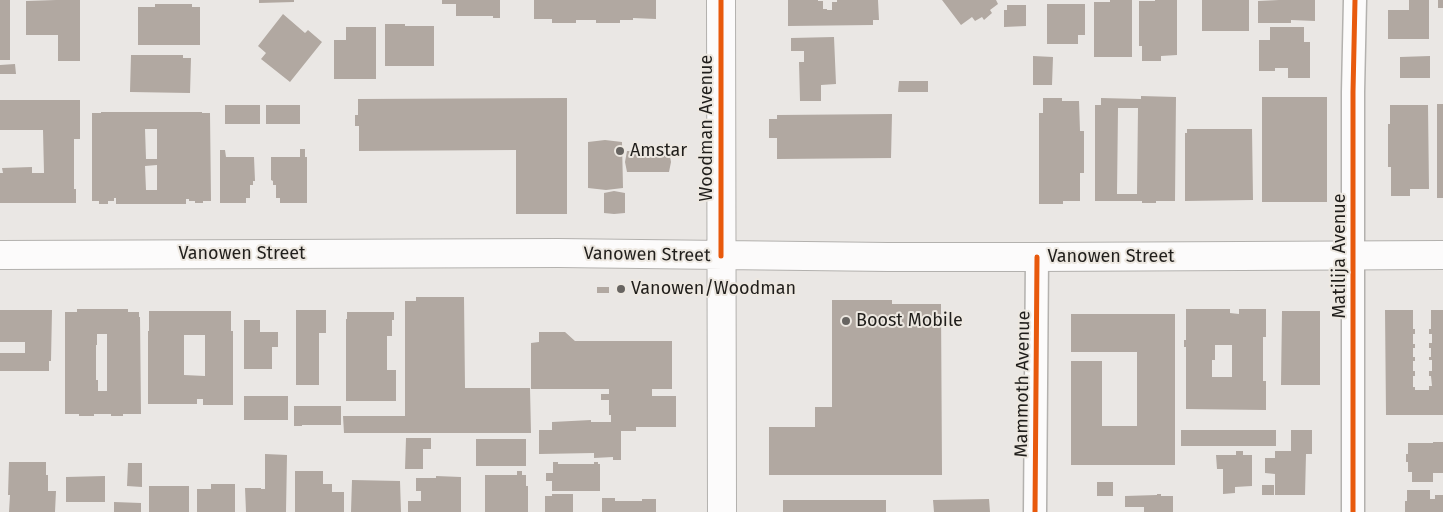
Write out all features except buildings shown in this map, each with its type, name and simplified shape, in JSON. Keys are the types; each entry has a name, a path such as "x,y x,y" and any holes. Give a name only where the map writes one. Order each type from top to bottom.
{"main road":[{"name":"Woodman Avenue","path":"721,0 722,512"},
{"name":"Vanowen Street","path":"0,255 558,253 721,256 1037,257 1443,255"}],"street":[{"name":"Matilija Avenue","path":"1353,512 1353,92 1355,0"},
{"name":"Mammoth Avenue","path":"1035,512 1037,257"}],"cycle path":[{"path":"721,0 721,256"},
{"path":"1353,512 1353,92 1355,0"},
{"path":"1035,512 1037,257"}],"place":[{"name":"Amstar","path":"620,151"},
{"name":"Vanowen/Woodman","path":"621,289"},
{"name":"Boost Mobile","path":"846,321"}]}
